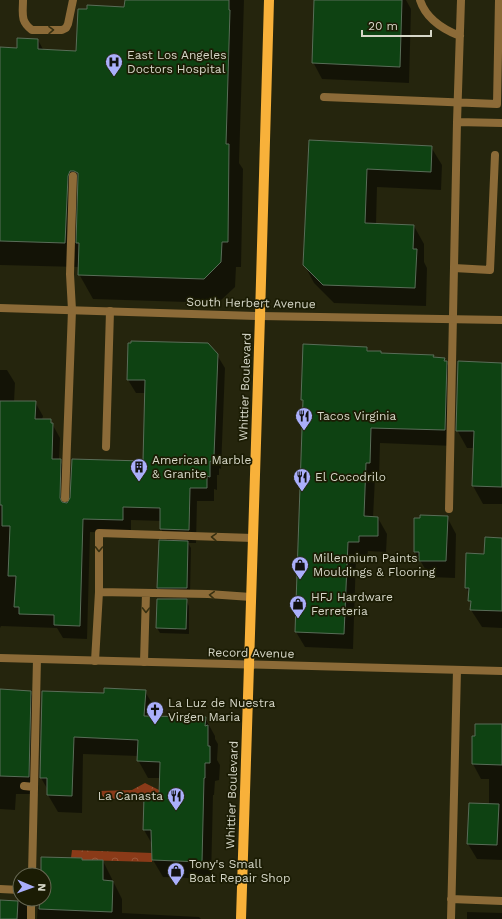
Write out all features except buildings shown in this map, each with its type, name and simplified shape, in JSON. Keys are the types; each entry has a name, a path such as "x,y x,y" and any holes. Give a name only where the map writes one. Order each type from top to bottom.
{"main road":[{"name":"Whittier Boulevard","path":"241,919 269,0"}],"street":[{"path":"23,0 23,20 32,30 62,30 66,28 73,0"},
{"path":"420,0 423,9 431,19 443,29 460,36"},
{"path":"449,509 457,102 462,0"},
{"path":"324,97 497,104 499,0"},
{"path":"457,122 502,123"},
{"path":"454,268 490,270 495,154"},
{"path":"65,498 72,310 70,274 73,176"},
{"name":"South Herbert Avenue","path":"0,308 260,316 502,320"},
{"path":"106,447 110,311"},
{"path":"95,661 99,592 100,533 253,538"},
{"path":"99,592 208,594 251,597"},
{"path":"144,662 146,593"},
{"name":"Record Avenue","path":"0,658 502,672"},
{"path":"32,867 37,659"},
{"path":"451,919 457,670"},
{"path":"24,786 34,787"},
{"path":"0,889 12,890"},
{"path":"452,899 502,901"},
{"path":"31,907 31,919"}],"green space":[{"path":"145,783 159,790 159,797 105,799 99,791 132,790"},
{"path":"72,850 152,853 152,862 82,860 71,858"}],"place":[{"name":"East Los Angeles Doctors Hospital","path":"114,77"},
{"name":"Tacos Virginia","path":"304,431"},
{"name":"American Marble & Granite","path":"139,482"},
{"name":"El Cocodrilo","path":"302,492"},
{"name":"Millennium Paints Mouldings & Flooring","path":"300,580"},
{"name":"HFJ Hardware Ferreteria","path":"298,619"},
{"name":"La Luz de Nuestra Virgen Maria","path":"155,725"},
{"name":"La Canasta","path":"176,811"},
{"name":"Tony's Small Boat Repair Shop","path":"176,886"}]}
